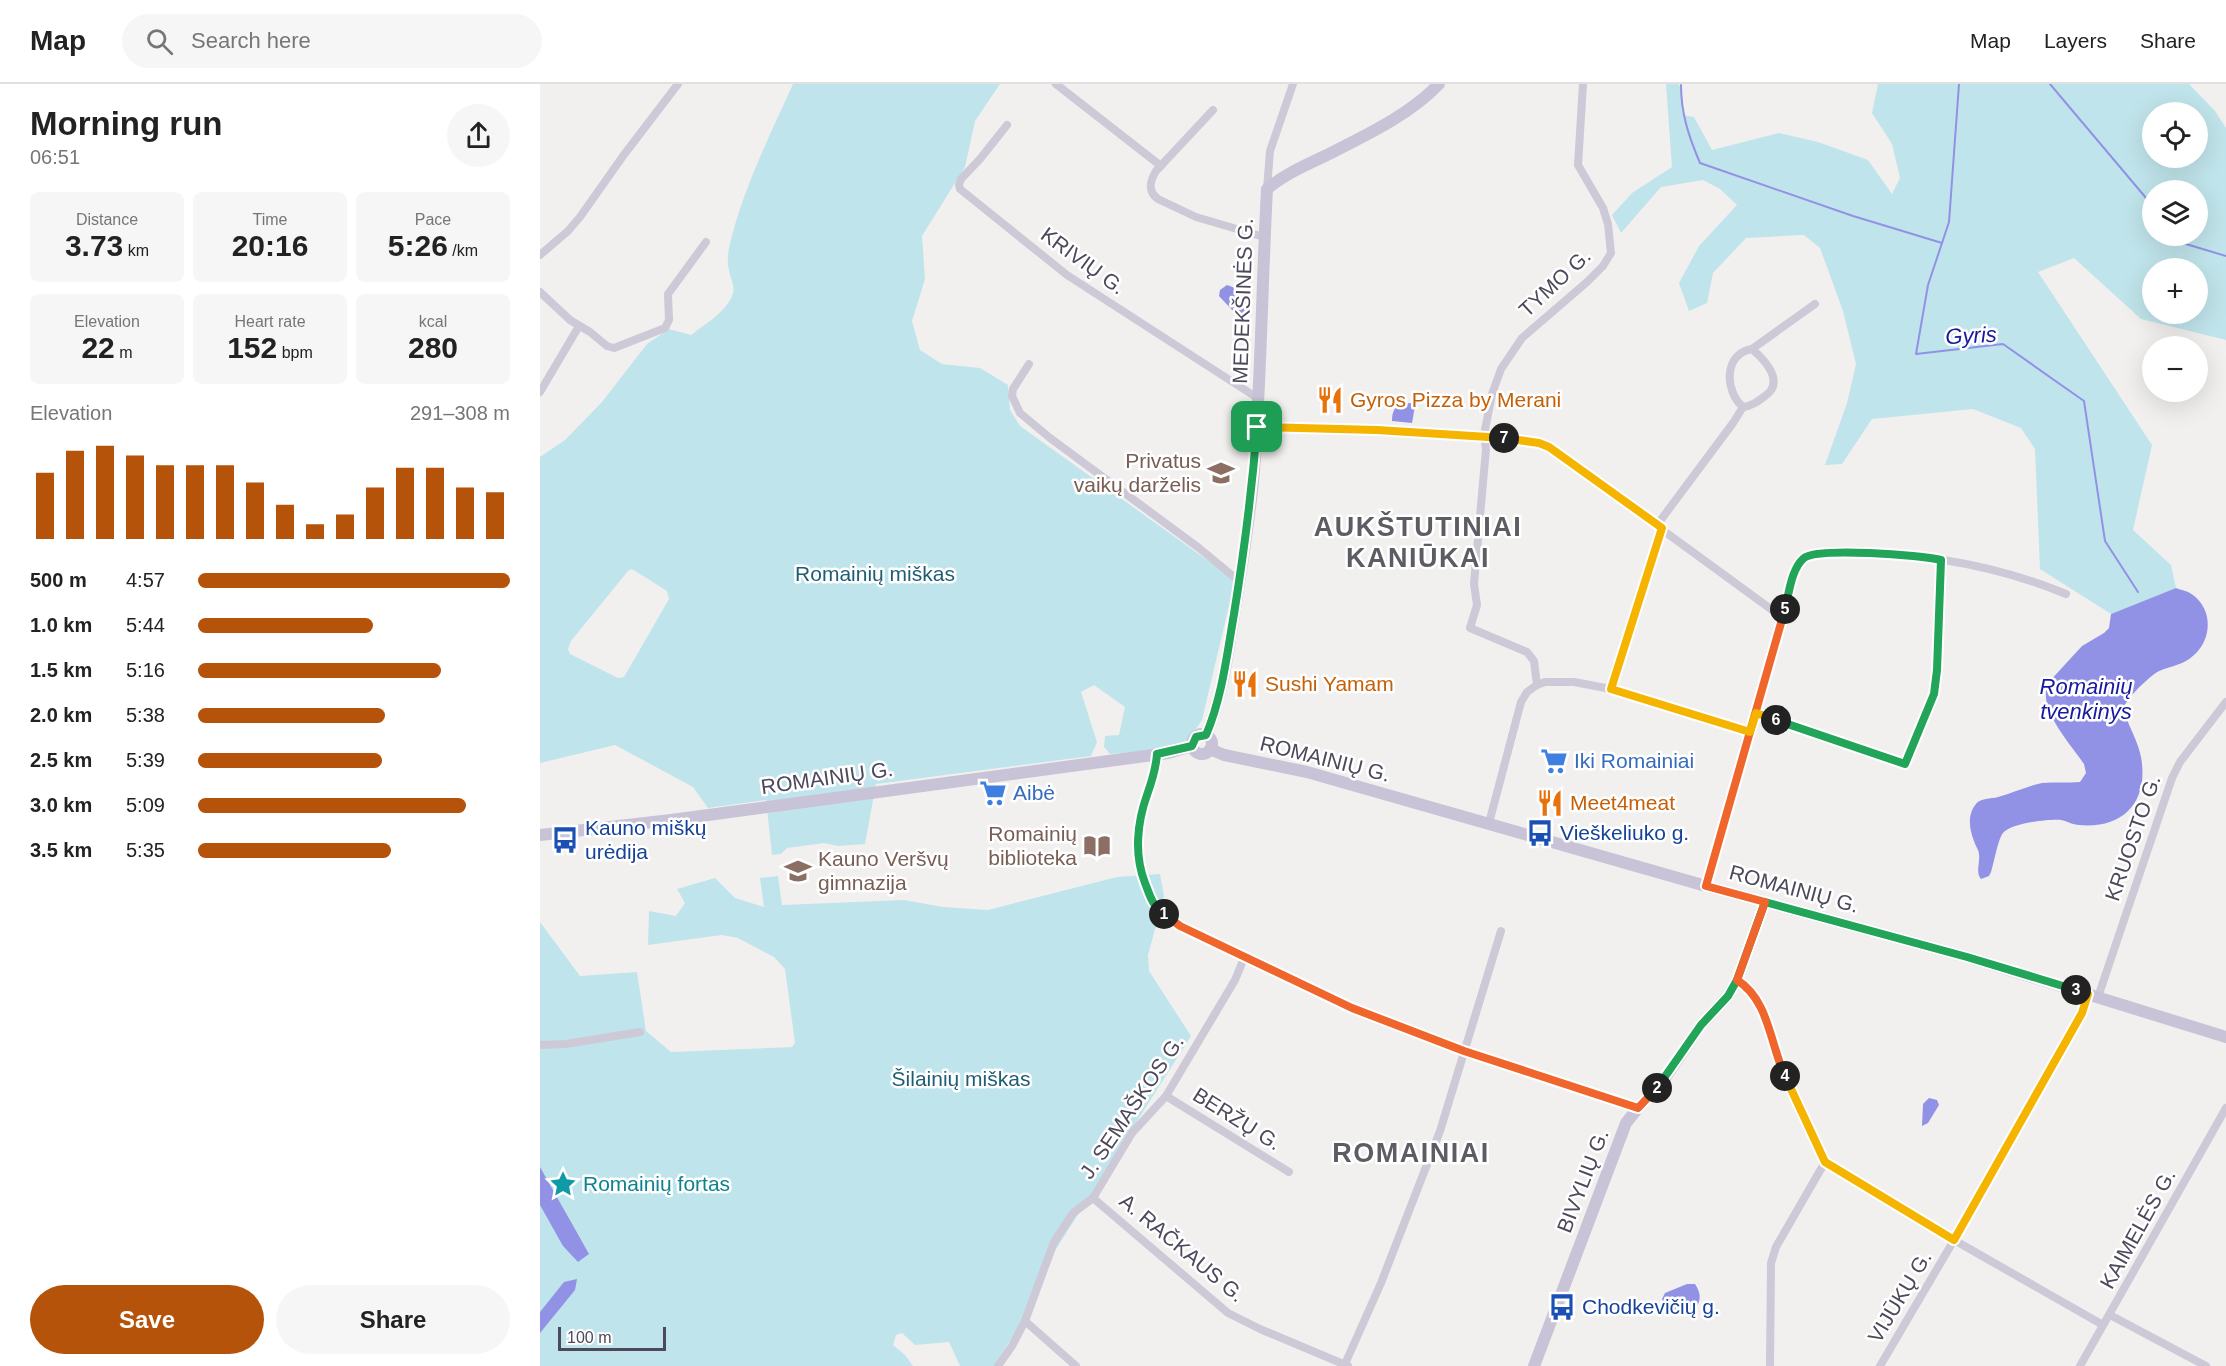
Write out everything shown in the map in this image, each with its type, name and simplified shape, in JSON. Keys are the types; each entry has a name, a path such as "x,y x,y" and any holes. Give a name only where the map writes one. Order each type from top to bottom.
{"main road":[{"path":"1267,189 1282,177 1410,110 1439,84"},
{"name":"MEDEKŠINĖS G.","path":"1206,735 1228,649 1253,473 1259,399 1267,189"},
{"path":"1206,735 1210,740 1210,749 1205,753 1198,753 1192,746 1196,737 1206,735"},
{"name":"ROMAINIŲ G.","path":"540,835 681,819 1157,754 1192,746"},
{"name":"ROMAINIŲ G.","path":"1210,749 1224,755 1308,772 1706,886 1967,957 2226,1037"},
{"name":"BIVYLIŲ G.","path":"1534,1366 1623,1131 1638,1108 1661,1084 1689,1041 1728,996 1737,980 1765,902"}],"street":[{"path":"540,255 568,231 580,217 678,84"},
{"path":"1056,84 1161,166"},
{"name":"MEDEKŠINĖS G.","path":"1267,189 1270,151 1293,84"},
{"name":"TYMO G.","path":"1484,435 1492,394 1501,369 1522,338 1587,282 1603,266 1611,253 1608,224 1603,208 1578,165 1583,84"},
{"path":"1213,110 1161,166 1150,183 1153,196 1196,217 1264,237"},
{"name":"KRIVIŲ G.","path":"1008,126 961,179 958,185 960,189 1067,275 1259,399"},
{"path":"540,292 579,326 607,346 614,348 665,328 669,320 668,294 706,242"},
{"path":"1743,407 1738,402 1728,381 1728,373 1732,364 1743,352 1752,349 1815,304"},
{"path":"540,392 579,326"},
{"path":"1611,689 1660,526 1743,407 1753,405 1770,393 1775,383 1770,369 1761,356 1752,349"},
{"path":"1029,364 1013,389 1012,396 1020,413 1050,438 1199,548 1239,581"},
{"path":"1257,427 1484,435 1539,443 1549,447 1660,526 1783,618"},
{"path":"1484,435 1485,449 1474,575 1477,605 1470,628 1527,652 1534,662 1537,685"},
{"path":"1706,886 1796,571 1808,555 1853,553 1928,557 2012,574 2066,594"},
{"path":"1756,713 1905,764 1934,694 1941,560"},
{"path":"1489,823 1521,702 1527,692 1545,682 1574,682 1611,689 1750,732"},
{"name":"KRUOSTO G.","path":"2093,995 2172,778 2180,762 2226,702"},
{"path":"1157,754 1156,771 1139,823 1141,874 1152,904 1180,926 1352,1008 1464,1051 1638,1108"},
{"path":"1347,1365 1440,1131 1501,930"},
{"name":"J. SEMAŠKOS G.","path":"998,1366 1025,1321 1054,1242 1072,1213 1093,1198 1132,1133 1166,1096 1235,980 1244,958"},
{"path":"1737,980 1745,985 1765,1016 1782,1071 1825,1162 1954,1240 2103,1325"},
{"name":"VIJŪKŲ G.","path":"1880,1366 2093,995"},
{"path":"540,1045 566,1044 640,1032"},
{"name":"BERŽŲ G.","path":"1166,1096 1288,1172"},
{"name":"KAIMELĖS G.","path":"2080,1366 2226,1108"},
{"path":"1770,1366 1770,1263 1776,1246 1825,1162"},
{"name":"A. RAČKAUS G.","path":"1093,1198 1228,1313 1260,1329 1347,1365"},
{"path":"2110,1315 2206,1366"},
{"path":"1025,1321 1076,1366"}],"green space":[{"name":"Romainių miškas","path":"793,84 1000,84 975,121 965,167 922,236 925,279 912,321 920,350 942,364 980,368 1008,385 1010,410 1020,426 1235,580 1202,720 1190,738 1172,749 1110,754 1104,747 1105,736 1119,735 1125,707 1094,685 1081,692 1097,742 1091,756 876,784 865,844 838,846 824,843 787,848 781,854 772,855 766,800 708,808 693,787 615,745 540,763 540,457 565,440 602,402 647,344 669,329 691,335 726,306 733,293 728,259 734,227 757,164","holes":["632,569 667,591 669,599 624,677 618,678 570,654 568,649 571,641 628,571"]},
{"path":"1666,84 1678,84 1682,88 1683,115 1694,117 1712,150 1779,133 1818,142 1868,160 1892,194 1900,178 1892,144 1872,113 1878,84 2189,84 2206,102 2142,102 2142,168 2208,168 2208,104 2226,128 2226,340 2161,324 2208,324 2208,258 2142,258 2142,319 2074,258 2038,272 2152,445 2133,530 2171,565 2176,588 2111,614 2040,569 2035,449 2021,428 1973,409 1872,419 1842,464 1825,465 1847,403 1856,364 1843,311 1820,248 1804,235 1746,238 1713,273 1707,303 1689,311 1679,283 1699,246 1737,205 1720,189 1703,180 1661,187 1621,233 1612,215 1632,193 1672,167"},
{"name":"Šilainių miškas","path":"1160,874 1164,896 1148,955 1149,971 1191,1036 1039,1276 1019,1327 994,1366 960,1366 949,1342 915,1345 902,1333 896,1335 893,1345 913,1366 540,1366 540,922 580,976 637,972 646,1031 671,1052 792,1047 795,1043 785,969 774,957 738,938 722,935 648,945 649,911 676,916 685,903 677,889 715,878 735,898 764,907 760,878 778,876 782,905 904,900 943,907 988,910 1117,877"}],"water":[{"path":"1227,285 1246,296 1248,305 1243,315 1235,313 1219,296 1220,290"},
{"path":"1410,403 1415,406 1412,423 1392,421 1396,407"},
{"name":"Romainių tvenkinys","path":"2176,588 2191,594 2200,601 2207,616 2207,633 2194,655 2184,662 2153,675 2140,686 2123,709 2141,757 2141,787 2137,799 2121,817 2109,822 2079,825 2061,820 2048,820 2030,822 2007,830 1999,840 1989,876 1981,879 1978,872 1979,852 1970,826 1973,809 1978,802 2042,783 2080,782 2086,773 2084,764 2051,715 2047,704 2048,683 2082,646 2109,628 2111,614"},
{"path":"1929,1098 1937,1100 1939,1105 1928,1123 1922,1126 1923,1104"},
{"path":"540,1167 589,1254 578,1262 563,1246 540,1205"},
{"path":"577,1279 575,1290 540,1333 540,1312 564,1282"},
{"path":"1687,1284 1695,1284 1699,1292 1700,1299 1694,1309 1681,1312 1665,1306 1662,1299 1665,1293"}],"waterway":[{"name":"Gyris","path":"1959,84 1949,222 1928,285 1916,354 2003,344 2084,401 2105,541 2138,592"},
{"path":"2050,84 2142,193"},
{"path":"1681,85 1686,125 1700,163 1853,216 1942,243"},
{"path":"2193,246 2226,256"}],"place":[{"name":"Gyros Pizza by Merani","path":"1330,400"},
{"name":"Privatus vaikų darželis","path":"1221,473"},
{"name":"Sushi Yamam","path":"1245,684"},
{"name":"Iki Romainiai","path":"1554,761"},
{"name":"Aibė","path":"993,793"},
{"name":"Meet4meat","path":"1550,803"},
{"name":"Vieškeliuko g.","path":"1540,833"},
{"name":"Kauno miškų urėdija","path":"565,840"},
{"name":"Romainių biblioteka","path":"1097,846"},
{"name":"Kauno Veršvų gimnazija","path":"798,871"},
{"name":"Romainių fortas","path":"563,1184"},
{"name":"Chodkevičių g.","path":"1562,1307"}],"district":[{"name":"AUKŠTUTINIAI KANIŪKAI","path":"1418,542"},
{"name":"ROMAINIAI","path":"1411,1153"}],"route":[{"path":"1257,427 1243,556 1228,649 1211,722 1206,735 1196,737 1192,746 1157,754 1156,771 1139,823 1138,848 1141,874 1152,904 1180,926 1352,1008 1464,1051 1638,1108 1661,1084 1701,1025 1728,996 1737,980 1765,902 1967,957 2088,994 2082,1013 2065,1045 1954,1240 1825,1162 1782,1071 1765,1016 1745,985 1737,980 1765,902 1706,886 1756,713 1796,571 1799,564 1808,555 1814,553 1928,557 1941,560 1934,694 1905,764 1756,713 1750,732 1611,689 1662,528 1549,447 1539,443 1484,435 1345,428 1257,427"}]}
